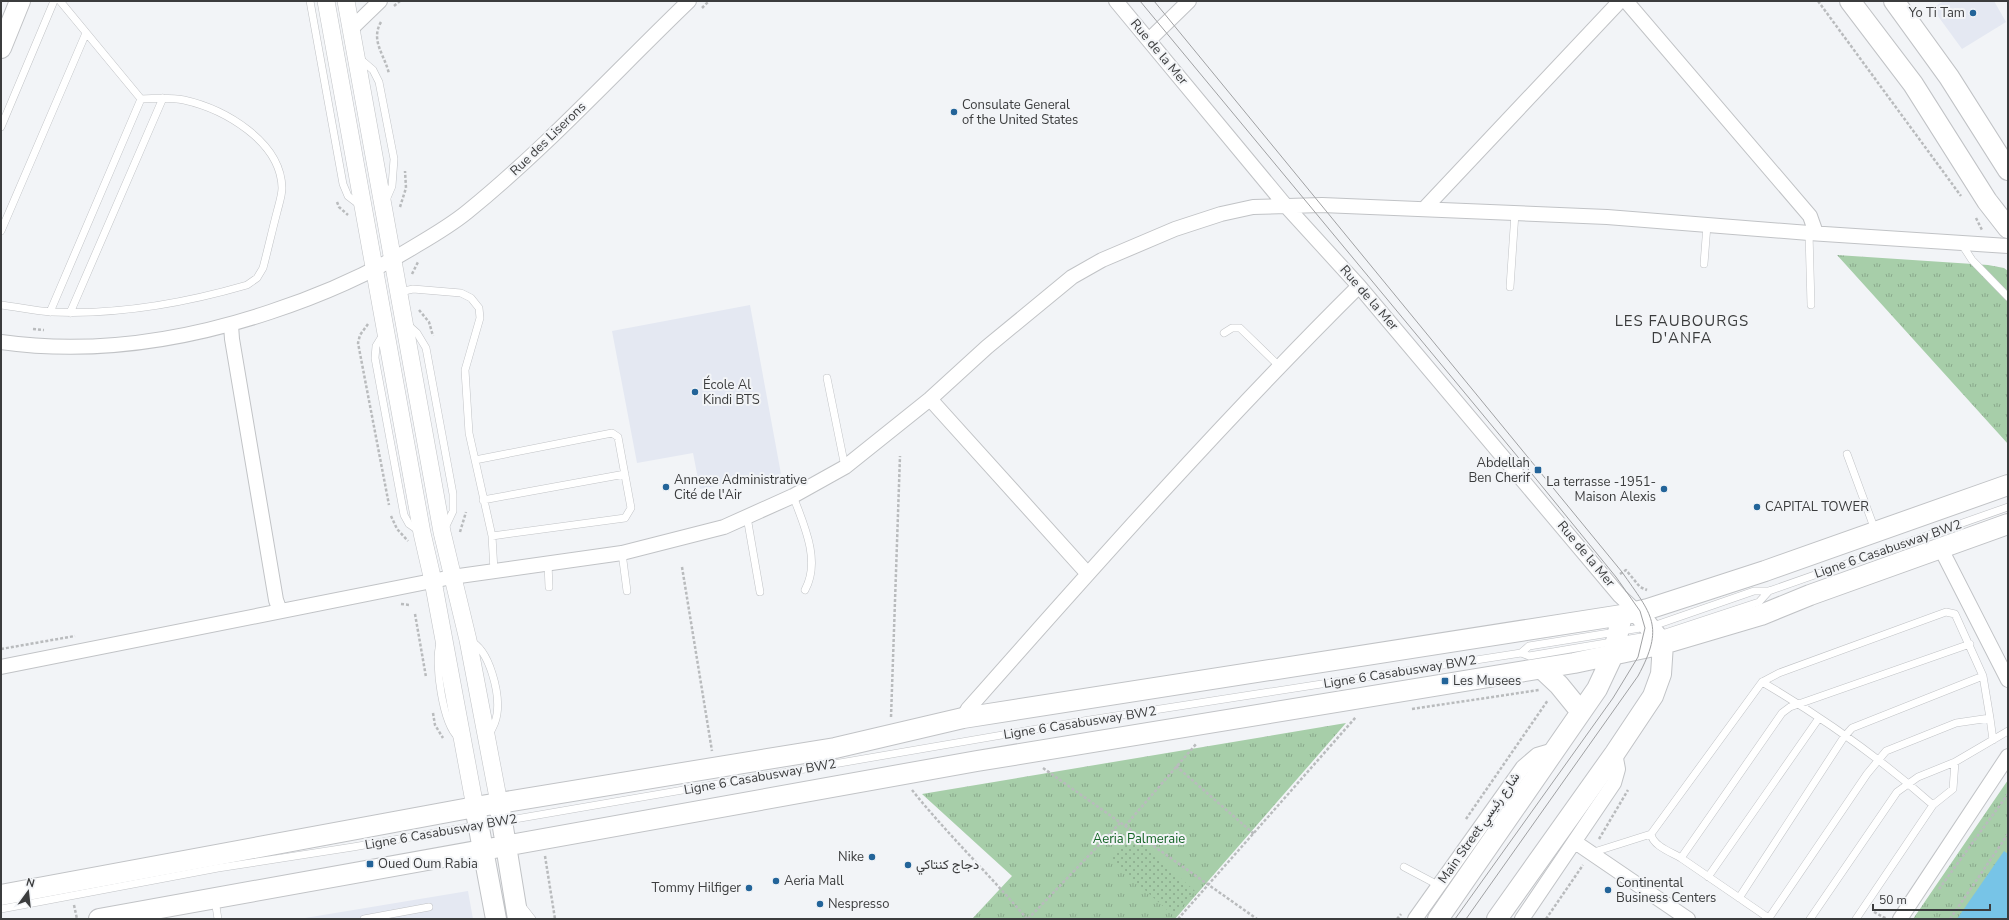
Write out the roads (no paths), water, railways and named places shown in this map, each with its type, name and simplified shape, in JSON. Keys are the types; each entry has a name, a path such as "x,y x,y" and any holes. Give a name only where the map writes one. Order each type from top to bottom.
{"main road":[{"path":"1,48 20,1"},
{"path":"1850,1 1913,84 1987,201 2008,228"},
{"path":"1894,1 1949,78 2008,170"},
{"path":"99,919 1022,753 1542,669 1622,631 1764,571 2008,485"},
{"path":"1,896 500,812 835,748 963,718 1622,631 1657,635 1761,615 2008,524"},
{"path":"1622,631 1657,635"},
{"name":"Main Street شارع رئيسي","path":"1438,919 1603,678 1622,631"},
{"path":"1497,919 1654,696 1661,674 1657,635"},
{"path":"1542,669 1559,685 1581,712"},
{"path":"500,812 516,910"},
{"path":"477,816 492,912"}],"street":[{"path":"326,1 386,330 416,538 433,581 477,816"},
{"path":"346,1 394,260 406,290 405,323 442,532 468,640 500,812"},
{"name":"Rue de la Mer","path":"1116,1 1286,206 1359,286 1609,582 1620,596 1622,631"},
{"path":"1149,40 1189,1"},
{"path":"1424,209 1620,1"},
{"path":"1626,1 1810,216 1812,233"},
{"name":"Rue des Liserons","path":"1,342 42,346 106,346 169,339 231,325 298,303 375,270 394,260 466,213 525,163 682,3"},
{"path":"351,29 385,5"},
{"path":"1,667 452,577 622,553 724,527 793,496 845,467 930,399 1025,314 1072,277 1102,260 1174,229 1221,214 1253,207 1286,206 1424,209 1607,217 2008,246"},
{"path":"963,718 968,709 1087,573 1279,366 1359,286"},
{"path":"231,325 232,339 275,592 280,611"},
{"path":"930,399 1087,573"},
{"path":"1940,548 2008,680"},
{"name":"Main Street شارع رئيسي","path":"1415,919 1522,767 1537,756 1554,750"},
{"path":"1522,919 1614,784 1618,768 1615,753"},
{"path":"1900,919 2008,756"},
{"path":"1575,842 1688,919"}],"lane":[{"path":"1,127 54,1"},
{"path":"60,1 141,99"},
{"path":"310,1 343,184 348,196 352,200 364,206"},
{"path":"1,231 86,33"},
{"path":"70,313 163,98"},
{"path":"1,305 50,312 70,313 176,303 209,296 247,285 256,278 263,268 282,189 276,161 259,140 237,121 211,107 182,99 141,99"},
{"path":"50,312 141,99"},
{"path":"1510,287 1515,213"},
{"path":"1704,264 1708,225"},
{"path":"1811,305 1812,233"},
{"path":"1961,242 1972,260 2008,297"},
{"path":"406,290 461,293 471,298 479,308 480,318 465,370 469,433 492,536 494,571"},
{"path":"1224,332 1236,327 1243,330 1279,366"},
{"path":"827,378 845,467"},
{"path":"475,460 612,433 618,437 631,508 625,518 492,536"},
{"path":"1847,454 1876,532"},
{"path":"483,500 625,474"},
{"path":"793,496 802,520 812,560 812,573 805,590"},
{"name":"Ligne 6 Casabusway BW2","path":"1657,635 1754,592 1769,591 2008,507"},
{"path":"747,517 760,592"},
{"path":"622,553 627,591"},
{"path":"548,564 549,587"},
{"name":"Ligne 6 Casabusway BW2","path":"1657,635 1759,602 1769,591"},
{"path":"1591,853 1652,834 1762,682 1779,672 1946,612 1955,614 1970,644 1983,676 1993,740"},
{"name":"Ligne 6 Casabusway BW2","path":"500,812 1521,653 1529,646 1622,631"},
{"path":"1681,858 1782,713 1790,707 1970,644"},
{"path":"1738,898 1844,737 1852,728 1983,676"},
{"path":"1762,682 1800,704 1878,761 1933,805"},
{"path":"1708,876 1819,718"},
{"path":"1652,834 1652,839 1657,844 1708,876 1769,919 1867,774 1886,751 1956,724 1990,718"},
{"path":"1810,919 1897,792 1918,777 1955,762 2008,731"},
{"path":"1856,919 1933,805 1954,786 1955,762"},
{"name":"Ligne 6 Casabusway BW2","path":"1,909 218,868 353,847 477,816"},
{"path":"1404,867 1438,885"},
{"path":"214,898 218,919"},
{"path":"516,910 522,906 532,919"},
{"path":"364,919 394,916 429,907"}],"water":[{"path":"2004,851 2008,854 2008,919 1957,919"}],"tram line":[{"path":"1140,1 1532,474 1616,577 1640,611 1645,628 1638,657 1613,698 1455,919"},
{"path":"1154,1 1622,572 1641,599 1651,621 1653,632 1651,645 1638,676 1466,919"}],"place":[{"name":"Yo Ti Tam","path":"1973,13"},
{"name":"Consulate General of the United States","path":"954,112"},
{"name":"École Al Kindi BTS","path":"695,392"},
{"name":"Abdellah Ben Cherif","path":"1538,470"},
{"name":"Annexe Administrative Cité de l'Air","path":"666,487"},
{"name":"La terrasse -1951- Maison Alexis","path":"1664,489"},
{"name":"CAPITAL TOWER","path":"1757,507"},
{"name":"Les Musees","path":"1445,681"},
{"name":"Nike","path":"872,857"},
{"name":"Oued Oum Rabia","path":"370,864"},
{"name":"دجاج كنتاكي","path":"908,865"},
{"name":"Aeria Mall","path":"776,881"},
{"name":"Tommy Hilfiger","path":"749,888"},
{"name":"Continental Business Centers","path":"1608,890"},
{"name":"Nespresso","path":"820,904"}],"district":[{"name":"LES FAUBOURGS D'ANFA","path":"1682,330"}],"park label":[{"name":"Aeria Palmeraie","path":"1139,839"}]}
